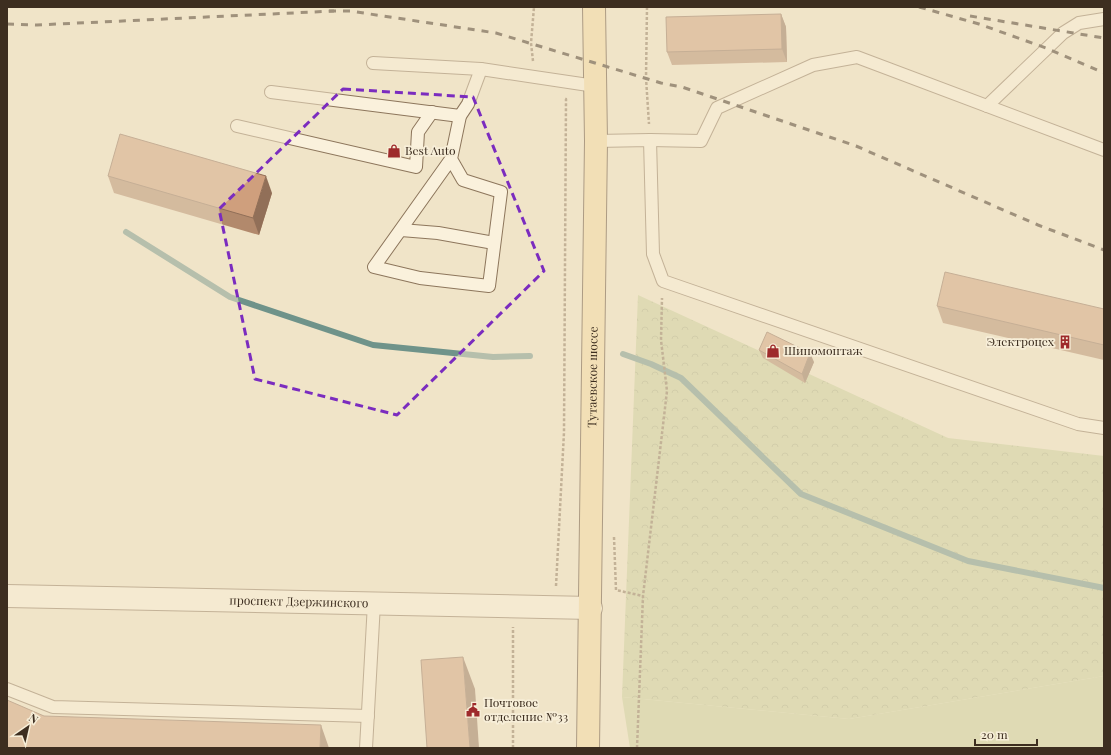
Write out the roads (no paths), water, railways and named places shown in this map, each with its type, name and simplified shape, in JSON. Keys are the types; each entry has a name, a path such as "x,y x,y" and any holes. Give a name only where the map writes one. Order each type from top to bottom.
{"main road":[{"name":"Тутаевское шоссе","path":"588,748 596,141 594,7"}],"street":[{"name":"проспект Дзержинского","path":"7,596 591,608"}],"lane":[{"path":"987,106 1063,33 1079,23 1104,19"},
{"path":"596,141 701,140 717,108 813,65 857,57 1104,150"},
{"path":"373,63 481,69 596,86"},
{"path":"451,159 463,180 501,192 489,286 420,278 374,267 451,159 460,116 468,104 481,69"},
{"path":"270,92 460,116"},
{"path":"237,126 416,167 418,132 432,112"},
{"path":"650,140 653,254 663,281 1078,424 1104,428"},
{"path":"400,230 438,233 494,243"},
{"path":"366,748 374,603"},
{"path":"7,689 53,706 368,716"}],"waterway":[{"path":"126,232 230,297 373,345 493,357 530,356"},
{"path":"623,354 651,364 681,378 801,494 968,561 1104,588"}],"railway":[{"path":"919,7 979,24 1046,48 1104,73"},
{"path":"329,11 350,11 496,33 661,83 682,87 856,146 1038,225 1104,250"},
{"path":"7,24 37,25 334,11"},
{"path":"970,16 1104,38"}],"place":[{"name":"Best Auto","path":"394,151"},
{"name":"Электроцех","path":"1065,342"},
{"name":"Шиномонтаж","path":"773,351"},
{"name":"Почтовое отделение №33","path":"473,710"}]}
